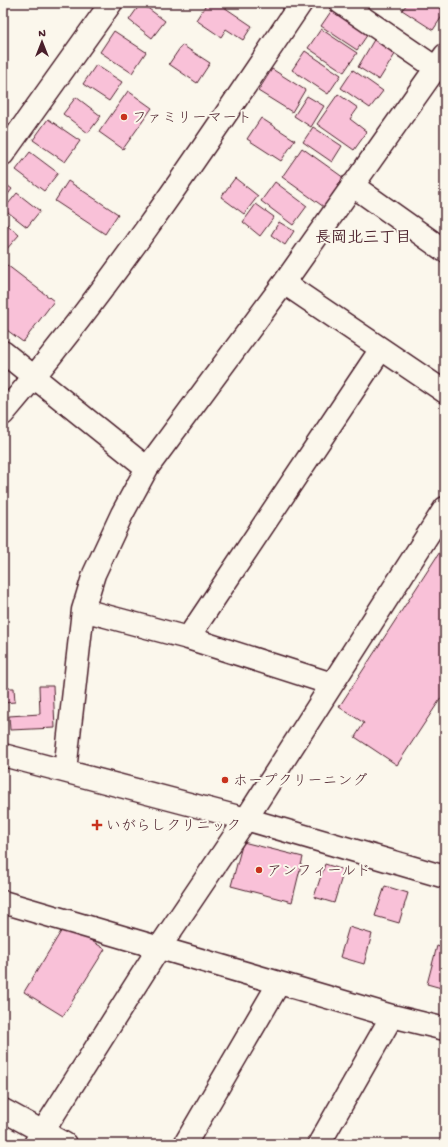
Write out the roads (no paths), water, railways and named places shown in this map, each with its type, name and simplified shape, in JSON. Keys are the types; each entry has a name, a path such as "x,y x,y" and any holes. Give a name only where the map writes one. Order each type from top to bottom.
{"street":[{"path":"3,154 10,131 111,3"},
{"path":"3,414 34,378 101,294 170,197 301,3"},
{"path":"65,771 83,610 94,574 147,468 284,283 352,185 441,62 340,3"},
{"path":"352,185 445,251"},
{"path":"284,283 445,392"},
{"path":"188,638 381,349"},
{"path":"3,352 147,468"},
{"path":"39,1138 159,948 246,819 445,508"},
{"path":"83,610 188,638 332,684"},
{"path":"3,755 246,819 445,877"},
{"path":"3,902 392,1016 445,1029"},
{"path":"185,1144 279,983"},
{"path":"319,1144 392,1016"},
{"path":"3,1110 39,1138 65,1144"}],"place":[{"name":"ファミリーマート","path":"124,117"},
{"name":"ホープクリーニング","path":"225,780"},
{"name":"いがらしクリニック","path":"97,825"},
{"name":"アンフィールド","path":"259,870"}],"district":[{"name":"長岡北三丁目","path":"363,236"}]}
